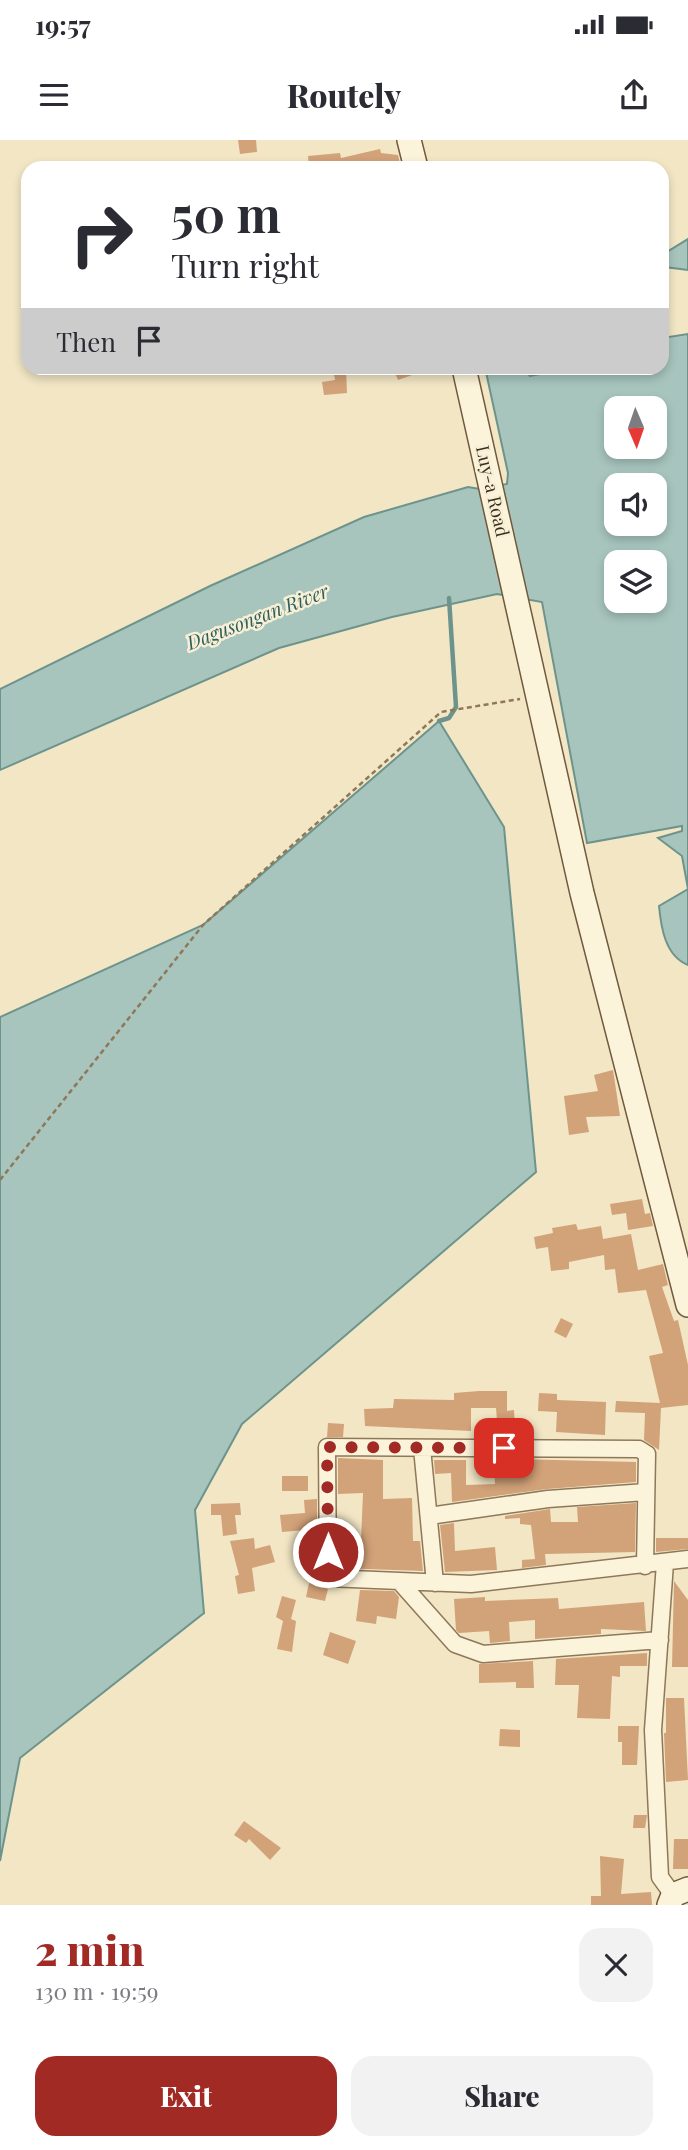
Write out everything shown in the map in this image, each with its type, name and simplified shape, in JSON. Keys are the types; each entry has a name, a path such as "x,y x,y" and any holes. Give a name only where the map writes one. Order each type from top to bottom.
{"main road":[{"path":"409,140 414,161"},
{"name":"Luy-a Road","path":"466,375 582,893 688,1305"}],"street":[{"path":"645,1566 647,1454 639,1449 327,1447 328,1578 471,1584 645,1566 688,1559"},
{"path":"422,1448 435,1583"},
{"path":"429,1516 548,1499 646,1492"},
{"path":"665,1563 653,1730 660,1877 677,1896"},
{"path":"399,1581 455,1644 483,1654 660,1640"}],"path":[{"path":"0,1180 203,925 441,712 537,697"}],"water":[{"path":"688,239 688,270 669,268 669,251"},
{"name":"Dagusongan River","path":"688,334 688,889 682,856 658,838 682,831 682,826 587,843 542,602 497,594 392,617 279,648 0,770 0,689 210,586 364,517 468,487 480,489 507,484 508,473 487,375 669,375 669,337"},
{"path":"439,721 504,827 536,1172 242,1424 195,1510 204,1613 20,1758 0,1861 0,1017 203,925"},
{"path":"688,889 688,965 680,961 669,948 663,932 659,906"}],"building":[{"path":"238,140 256,140 257,152 240,154"},
{"path":"380,149 381,153 398,155 399,161 308,161 308,156 340,153 341,158"},
{"path":"334,375 346,375 347,393 324,395 322,382 335,380"},
{"path":"396,375 412,375 398,380"},
{"path":"613,1070 620,1116 586,1117 589,1132 569,1135 564,1096 598,1091 594,1075"},
{"path":"642,1199 645,1214 650,1213 653,1226 628,1230 626,1213 612,1215 610,1204"},
{"path":"576,1224 578,1230 601,1226 603,1239 631,1234 638,1270 663,1264 668,1285 662,1287 674,1321 678,1320 688,1365 688,1405 661,1408 659,1450 644,1440 645,1413 615,1412 616,1401 660,1403 649,1356 663,1353 646,1290 618,1293 615,1269 605,1270 604,1255 569,1262 569,1269 551,1271 548,1247 536,1249 534,1237 553,1233 552,1228"},
{"path":"561,1318 573,1324 566,1338 554,1332"},
{"path":"507,1391 507,1411 514,1410 515,1430 498,1433 496,1408 471,1408 471,1431 365,1426 364,1409 393,1408 394,1399 454,1400 454,1393"},
{"path":"539,1393 557,1394 557,1400 606,1402 605,1435 556,1432 557,1412 538,1411"},
{"path":"328,1423 344,1424 343,1437 327,1437"},
{"path":"338,1458 383,1460 383,1499 412,1498 413,1541 420,1541 423,1571 338,1568 338,1543 361,1542 363,1493 338,1494"},
{"path":"515,1459 636,1462 636,1482 547,1489 452,1502 451,1473 435,1474 434,1460 466,1460 466,1485 495,1484 494,1464 515,1463"},
{"path":"282,1476 308,1476 308,1491 282,1491"},
{"path":"317,1499 317,1535 306,1536 305,1530 282,1532 280,1515 305,1513 304,1500"},
{"path":"240,1503 241,1515 235,1515 237,1534 223,1536 221,1515 211,1515 211,1504"},
{"path":"636,1503 635,1552 545,1554 546,1565 522,1568 522,1560 535,1559 531,1525 520,1524 520,1518 505,1519 505,1516 550,1509 551,1522 578,1522 577,1507"},
{"path":"454,1523 455,1551 495,1547 497,1570 445,1572 440,1525"},
{"path":"254,1538 255,1549 270,1545 275,1562 252,1568 255,1591 238,1594 235,1576 239,1575 230,1541"},
{"path":"656,1538 688,1538 688,1549 656,1552"},
{"path":"674,1581 688,1600 688,1667 672,1667"},
{"path":"309,1583 328,1589 325,1601 306,1597"},
{"path":"360,1590 394,1591 399,1597 396,1619 377,1616 376,1624 356,1621"},
{"path":"282,1596 296,1600 291,1619 296,1621 292,1652 277,1649 283,1621 276,1617"},
{"path":"485,1597 485,1601 558,1598 559,1609 644,1602 646,1631 601,1629 601,1634 535,1639 535,1620 509,1622 510,1641 490,1643 489,1631 459,1633 456,1630 454,1599"},
{"path":"330,1632 356,1641 348,1664 323,1655"},
{"path":"647,1653 647,1666 620,1666 620,1677 612,1676 610,1719 577,1718 579,1685 555,1685 556,1659"},
{"path":"533,1661 534,1688 516,1688 516,1682 479,1683 479,1664"},
{"path":"666,1698 684,1698 688,1780 666,1782"},
{"path":"618,1726 639,1726 637,1765 622,1765 622,1742 618,1742"},
{"path":"500,1729 520,1730 520,1747 499,1746"},
{"path":"634,1815 647,1815 645,1828 633,1828"},
{"path":"244,1821 281,1848 270,1860 249,1839 246,1843 234,1835"},
{"path":"674,1839 688,1839 688,1869 673,1869"},
{"path":"600,1856 624,1859 621,1894 651,1892 652,1905 591,1905 591,1896 601,1896"}],"waterway":[{"path":"439,721 449,718 456,707 449,598"}],"route":[{"path":"328,1552 327,1447 504,1448"}]}
